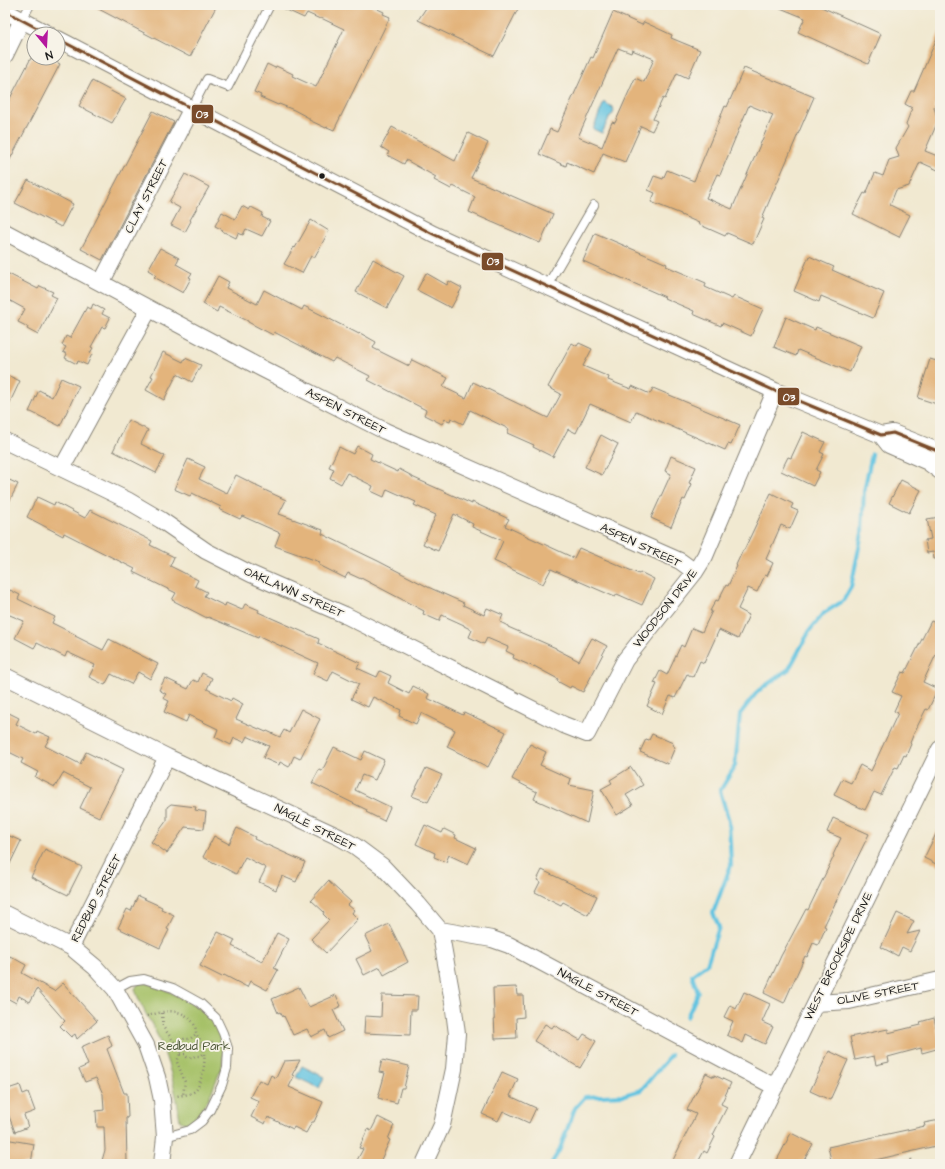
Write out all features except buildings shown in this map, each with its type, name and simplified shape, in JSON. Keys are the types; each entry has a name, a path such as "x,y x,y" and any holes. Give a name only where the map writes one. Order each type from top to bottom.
{"street":[{"path":"5,11 33,26"},
{"path":"5,55 22,20"},
{"path":"66,43 433,234 775,392 881,435 889,445 928,462 940,470"},
{"name":"CLAY STREET","path":"101,283 192,108"},
{"name":"ASPEN STREET","path":"5,232 254,364 385,431 680,561 695,572"},
{"path":"62,468 149,309"},
{"name":"WOODSON DRIVE","path":"587,734 625,660 695,572 705,556 775,392"},
{"path":"881,435 893,433 940,452"},
{"name":"OAKLAWN STREET","path":"5,441 127,500 162,520 206,551 251,574 345,614 564,725 587,734"},
{"name":"NAGLE STREET","path":"5,676 167,757 331,833 355,846 382,866 440,930 486,938 509,945 775,1087"},
{"name":"WEST BROOKSIDE DRIVE","path":"737,1164 940,748"},
{"name":"REDBUD STREET","path":"162,1164 165,1137 162,1100 157,1077 146,1045 115,989 95,967 71,947 167,757"},
{"path":"5,914 71,947"},
{"path":"424,1164 442,1125 454,1069 457,1034 453,1002 440,930"},
{"name":"OLIVE STREET","path":"816,1002 849,1001 940,980"}],"lane":[{"path":"22,20 30,5"},
{"path":"192,108 207,79 228,87 270,5"},
{"path":"547,286 594,205"},
{"path":"115,989 130,981 144,979 173,988 200,1003 216,1018 225,1038 228,1048 227,1068 222,1085 210,1110 202,1121 190,1130 165,1137"}],"path":[{"path":"133,1021 170,1011 183,1013 194,1022 196,1034 205,1055 204,1072 196,1090 189,1094 162,1100"},
{"path":"162,1013 163,1027 181,1052 192,1058 195,1056 200,1056 204,1052"},
{"path":"183,1095 185,1082 178,1062 184,1047 182,1042 184,1039 190,1039 196,1034"},
{"path":"181,1052 225,1038"},
{"path":"939,1151 940,1156"},
{"path":"912,1159 913,1164"}],"green space":[{"name":"Redbud Park","path":"144,982 166,990 200,1008 213,1020 225,1038 222,1067 209,1098 196,1118 187,1124 180,1121 177,1099 166,1058 158,1037 135,989 138,984"}],"water":[{"path":"604,102 614,110 602,133 593,129"},
{"path":"302,1066 324,1077 319,1088 296,1077"}],"waterway":[{"path":"687,1017 698,993 692,975 707,964 719,927 713,913 731,865 729,821 720,791 735,766 740,714 758,691 789,669 810,630 824,613 843,601 851,587 862,533 864,491 872,454"},
{"path":"551,1164 559,1151 575,1108 585,1097 624,1095 641,1090 671,1055"}],"transit line":[{"name":"03","path":"5,11 33,26"},
{"name":"03","path":"66,43 433,234 775,391 881,435 893,433 940,452"}]}
